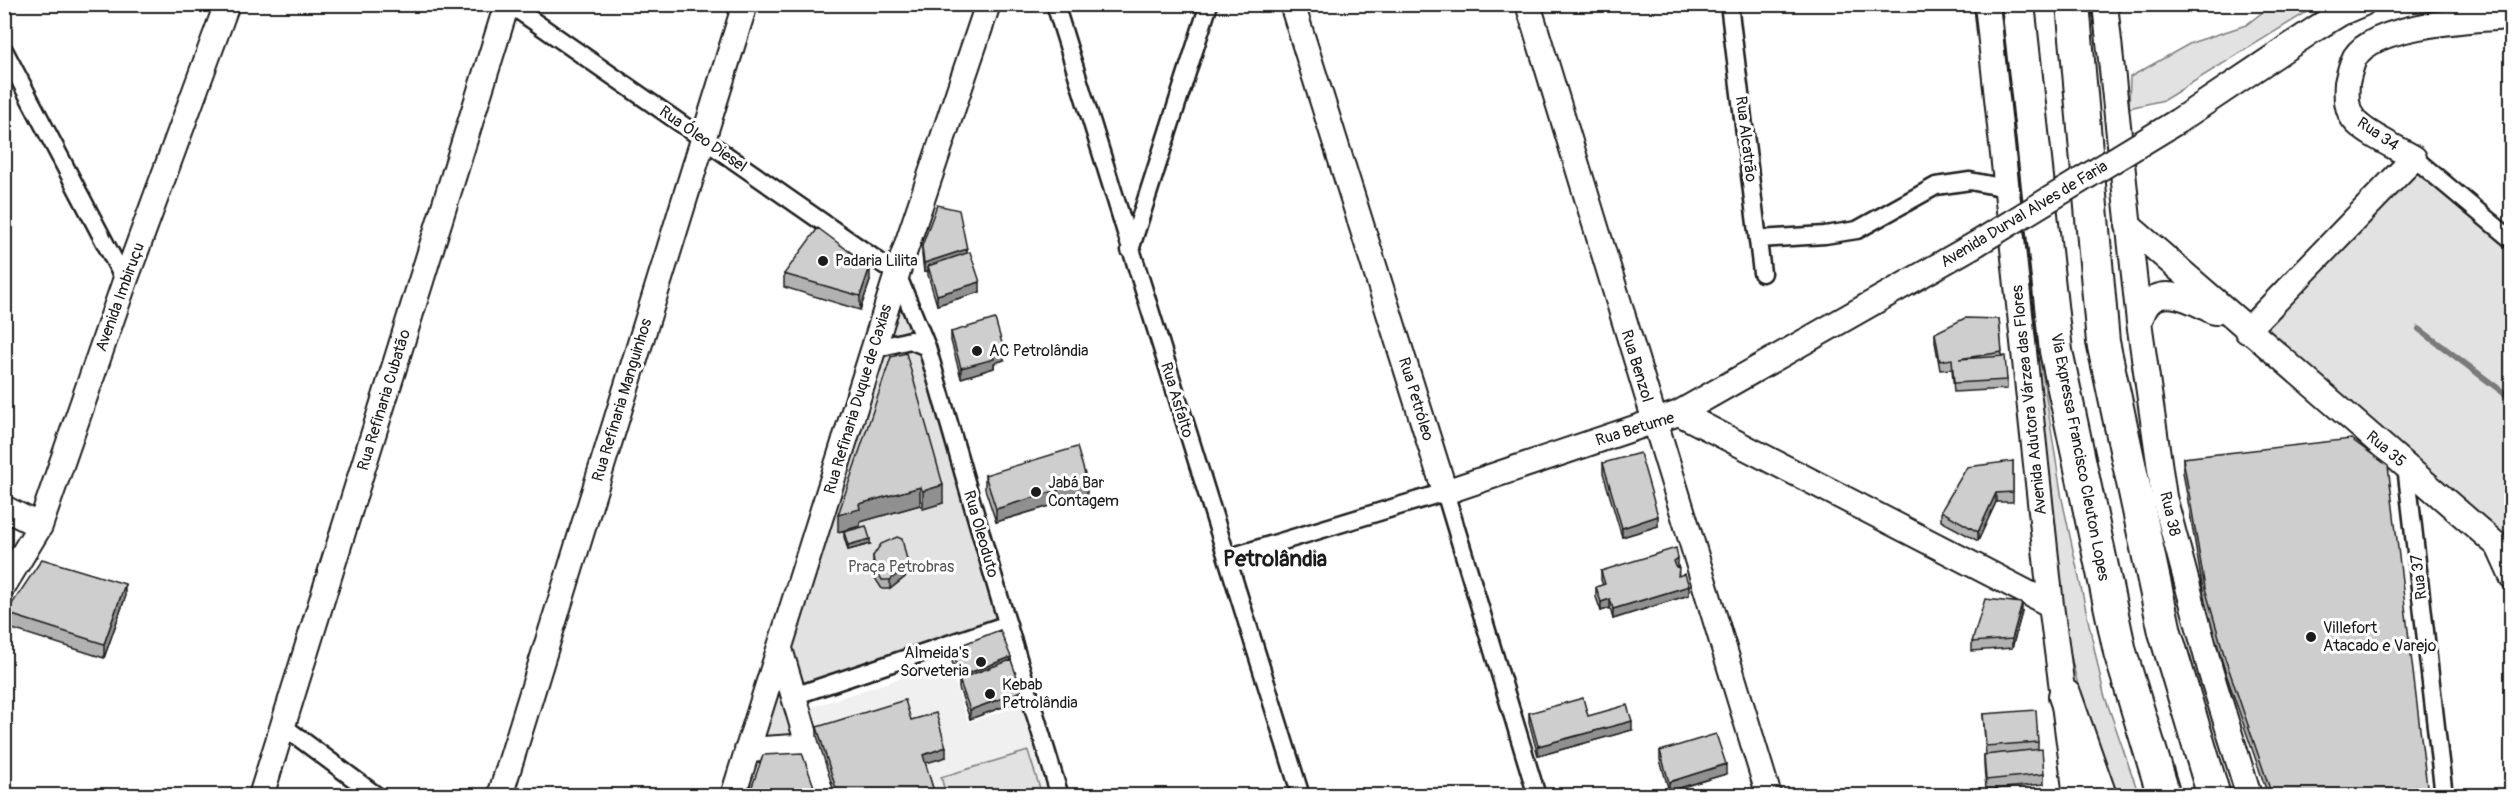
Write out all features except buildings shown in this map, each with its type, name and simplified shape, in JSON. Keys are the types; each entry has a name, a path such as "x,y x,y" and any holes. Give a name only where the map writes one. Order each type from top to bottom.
{"highway":[{"name":"Via Expressa Francisco Cleuton Lopes","path":"2018,4 2056,351 2120,652 2164,795"},
{"path":"2073,4 2103,342 2165,632 2214,795"},
{"path":"2065,696 2100,795"}],"street":[{"name":"Avenida Imbiruçu","path":"4,585 40,526 125,282 227,4"},
{"name":"Rua Óleo Diesel","path":"508,4 897,274"},
{"name":"Rua Refinaria Cubatão","path":"261,795 508,4"},
{"name":"Rua Refinaria Manguinhos","path":"500,795 745,4"},
{"name":"Rua Refinaria Duque de Caxias","path":"733,795 897,274 988,4"},
{"name":"Rua Asfalto","path":"1054,4 1301,795"},
{"path":"1130,250 1209,4"},
{"name":"Rua Petróleo","path":"1292,4 1537,795"},
{"name":"Rua Benzol","path":"1528,4 1769,795"},
{"name":"Rua Alcatrão","path":"1729,4 1762,273"},
{"name":"Avenida Adutora Várzea das Flores","path":"1987,4 2051,605 2065,696 2076,795"},
{"path":"2105,4 2128,225"},
{"name":"Avenida Durval Alves de Faria","path":"1679,413 1976,244 2178,121 2315,29 2341,13 2362,4"},
{"name":"Rua 34","path":"2460,19 2490,4"},
{"name":"Rua 34","path":"2511,17 2460,19 2400,32 2372,43 2356,56 2349,74 2346,95 2349,111 2357,124 2414,158 2511,240"},
{"path":"4,50 125,282"},
{"path":"2247,331 2414,158"},
{"path":"1759,239 1825,235 1857,230 1936,186 1970,181 2006,188"},
{"name":"Rua 38","path":"2128,225 2139,322 2164,497 2211,673 2249,795"},
{"name":"Rua 35","path":"2128,225 2247,331 2498,546 2511,577"},
{"name":"Rua Oleoduto","path":"897,274 927,347 1060,795"},
{"name":"Rua 35","path":"2139,322 2148,303 2165,295 2193,300 2247,331"},
{"path":"874,349 910,340 927,347"},
{"name":"Rua Betume","path":"1227,558 1445,492 1679,413 2051,605"},
{"name":"Rua 37","path":"2406,466 2444,795"},
{"path":"4,508 40,526"},
{"path":"794,696 1008,624"},
{"path":"780,649 823,795"},
{"path":"282,726 377,795"},
{"path":"747,750 809,746"}],"shaded area":[{"path":"948,663 968,722 1021,706 1048,795 836,795 812,707"}],"green space":[{"path":"2273,4 2318,5 2164,100 2129,108 2130,77 2191,43 2246,25"},
{"path":"2415,167 2511,250 2511,556 2259,331"},
{"path":"2020,231 2062,499 2104,694 2139,795 2116,795 2094,751 2065,632"},
{"path":"895,297 913,336 886,340"},
{"name":"Praça Petrobras","path":"907,346 923,352 1002,622 804,684 790,642 885,353"},
{"path":"781,690 795,736 759,737"},
{"path":"1028,751 1042,795 946,795 941,777"}],"waterway":[{"path":"2419,329 2512,399"}],"place":[{"name":"Padaria Lilita","path":"823,261"},
{"name":"AC Petrolândia","path":"977,351"},
{"name":"Jabá Bar Contagem","path":"1036,492"},
{"name":"Villefort Atacado e Varejo","path":"2311,637"},
{"name":"Almeida's Sorveteria","path":"981,662"},
{"name":"Kebab Petrolândia","path":"990,694"}],"district":[{"name":"Petrolândia","path":"1275,559"}]}
